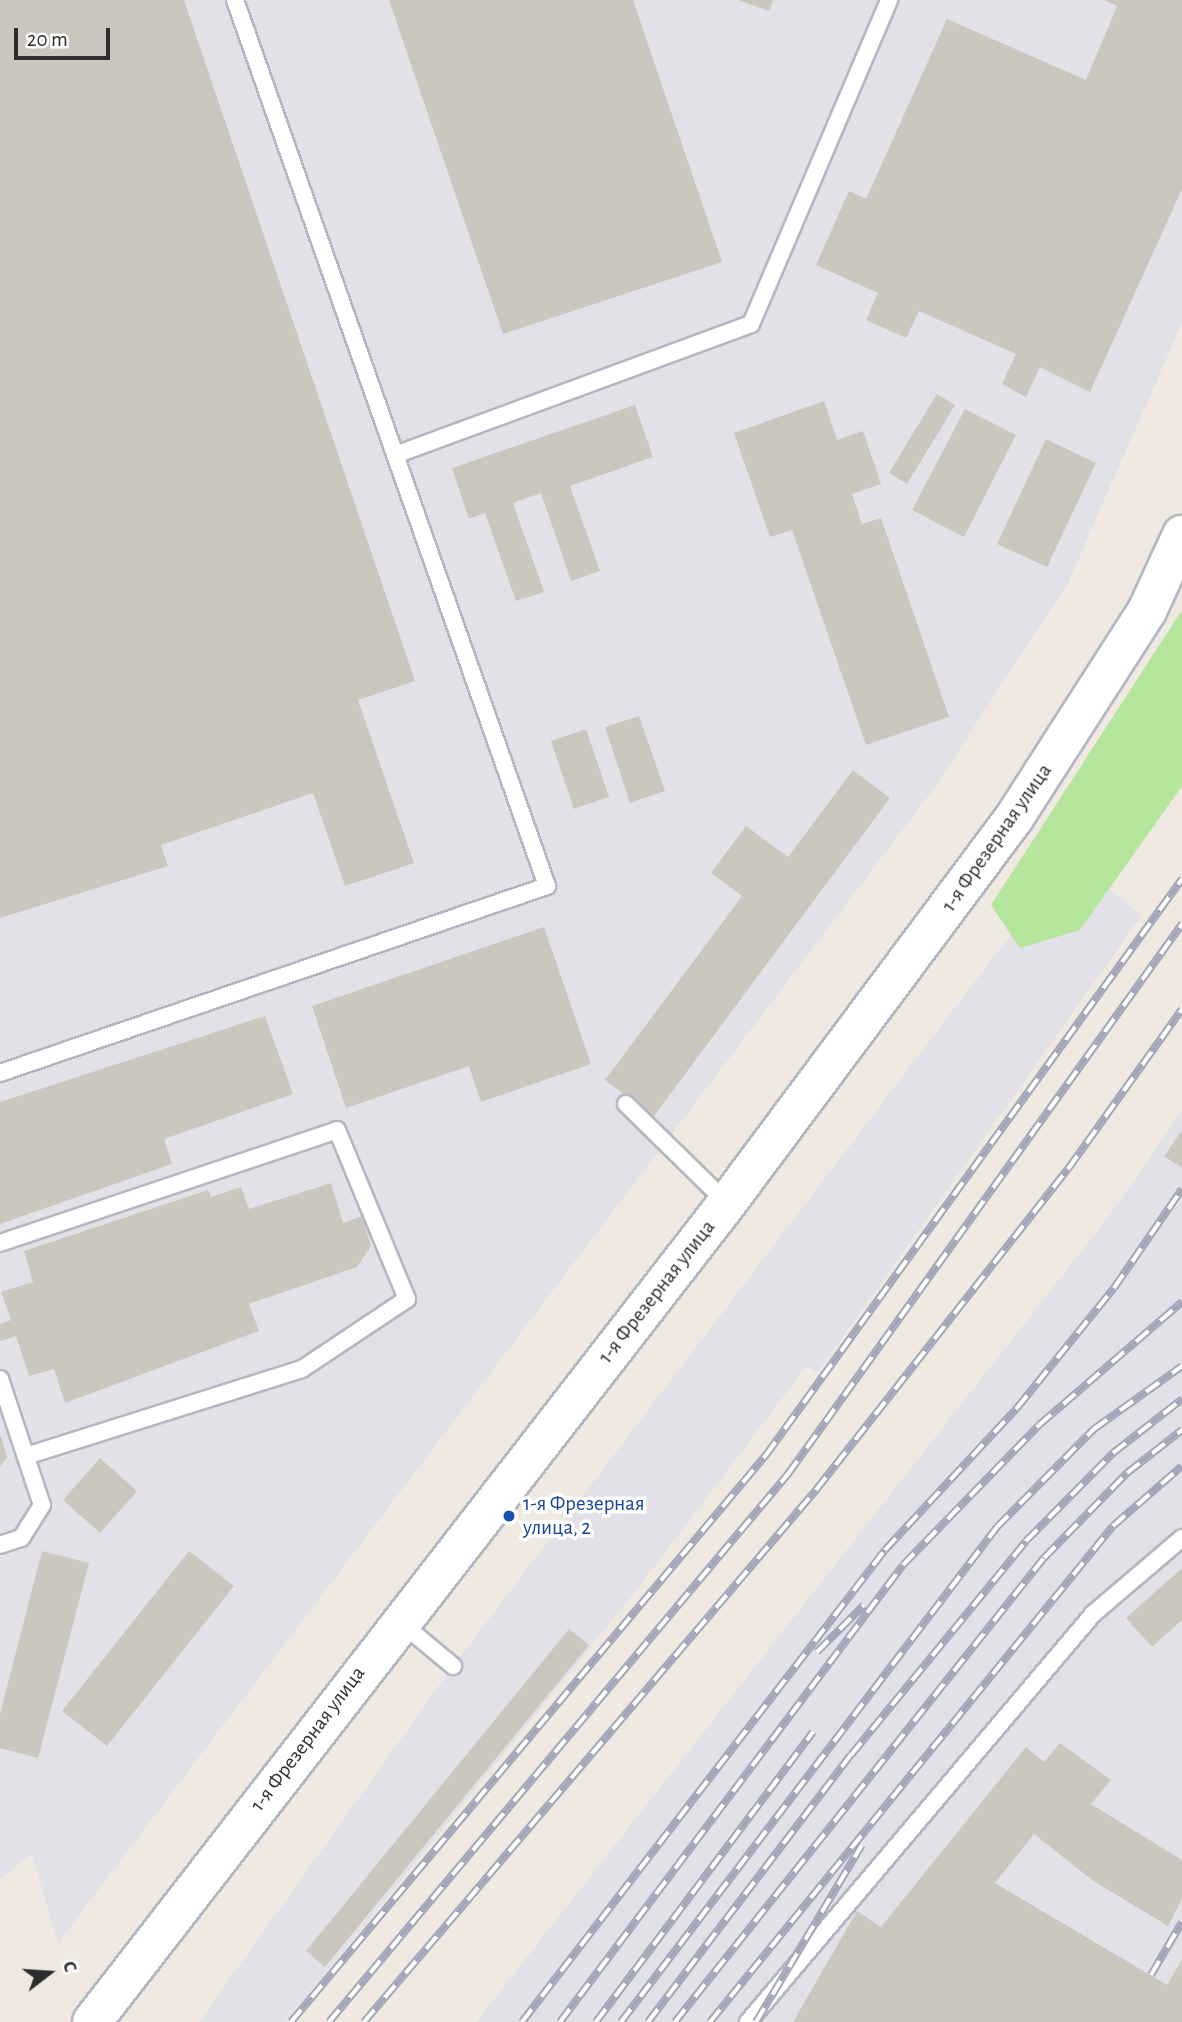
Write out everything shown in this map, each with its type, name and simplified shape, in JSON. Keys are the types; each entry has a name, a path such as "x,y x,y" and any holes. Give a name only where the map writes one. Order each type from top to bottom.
{"street":[{"name":"1-я Фрезерная улица","path":"92,2022 398,1620 727,1203 1014,818 1147,611 1182,535"}],"lane":[{"path":"0,1073 547,886 236,0"},
{"path":"395,455 751,324 889,0"},
{"path":"626,1104 727,1203"},
{"path":"0,1243 337,1130 407,1299 302,1368 26,1456"},
{"path":"0,1379 43,1505 21,1538 0,1545"},
{"path":"748,2022 1093,1614 1182,1538"},
{"path":"398,1620 453,1666"}],"shaded area":[{"path":"0,0 1182,0 1182,323 1067,585 932,791 58,1943 32,1855 0,1878"},
{"path":"1069,858 1142,915 818,1372 806,1367 629,1600 286,2022 199,2022 453,1666"},
{"path":"1182,1111 1182,2022 476,2022 1109,1216"}],"green space":[{"path":"1182,610 1182,786 1080,930 1020,948 991,905"}],"building":[{"path":"0,0 184,0 415,681 358,700 414,863 345,886 313,793 161,845 168,866 0,918"},
{"path":"389,0 633,0 722,262 503,334"},
{"path":"738,0 773,0 769,11"},
{"path":"1104,0 1182,0 1182,189 1090,392 1040,367 1026,397 1002,384 1016,354 919,311 906,338 866,320 878,293 816,265 849,191 866,199 947,19 1086,80 1117,6"},
{"path":"937,394 955,405 907,484 889,473"},
{"path":"824,401 837,440 863,431 881,484 852,494 862,524 881,518 949,717 866,745 792,530 770,537 734,433"},
{"path":"635,405 653,457 570,486 600,571 571,581 541,493 513,503 544,592 516,601 485,513 469,519 452,468"},
{"path":"965,409 1016,435 964,537 912,510"},
{"path":"1046,439 1096,463 1047,567 997,544"},
{"path":"639,716 665,791 630,803 605,727"},
{"path":"586,729 609,797 574,809 551,741"},
{"path":"853,770 890,798 654,1116 605,1080 742,896 711,873 746,826 788,857"},
{"path":"544,927 591,1064 481,1102 469,1066 346,1108 312,1006"},
{"path":"265,1016 293,1094 164,1139 172,1164 0,1224 0,1102"},
{"path":"1182,1130 1182,1168 1164,1156"},
{"path":"331,1183 343,1223 362,1216 371,1246 357,1267 249,1304 259,1331 65,1403 54,1369 29,1376 16,1336 0,1341 0,1324 11,1320 1,1292 33,1282 24,1251 208,1190 211,1197 241,1187 249,1209"},
{"path":"0,1437 7,1457 0,1467"},
{"path":"100,1458 137,1491 100,1533 63,1500"},
{"path":"42,1551 89,1563 38,1758 0,1748 0,1714"},
{"path":"189,1551 234,1586 107,1746 62,1711"},
{"path":"1182,1568 1182,1620 1152,1647 1126,1618"},
{"path":"569,1629 589,1645 325,1967 306,1951"},
{"path":"1060,1743 1111,1780 1091,1804 1182,1860 1182,1899 1168,1926 1092,1880 1034,1834 995,1883 1167,1985 1182,1960 1182,2022 793,2022 857,1911 881,1927 1026,1747 1044,1762"}],"railway":[{"path":"291,2022 766,1455 1182,879"},
{"path":"329,2022 788,1474 1182,924"},
{"path":"364,2022 816,1490 1068,1169 1182,1009"},
{"path":"522,2022 885,1550 1017,1408 1114,1288 1182,1189"},
{"path":"560,2022 903,1565 1039,1425 1182,1302"},
{"path":"621,2022 997,1527 1094,1429 1182,1366"},
{"path":"648,2022 851,1755 1026,1541 1113,1453 1182,1399"},
{"path":"675,2022 1044,1558 1127,1473 1182,1430"},
{"path":"710,2022 1113,1526 1182,1466"},
{"path":"817,1652 864,1605"},
{"path":"596,2022 813,1732"},
{"path":"756,2022 862,1845"},
{"path":"1151,1975 1182,1922"}],"place":[{"name":"1-я Фрезерная улица, 2","path":"509,1516"}]}
